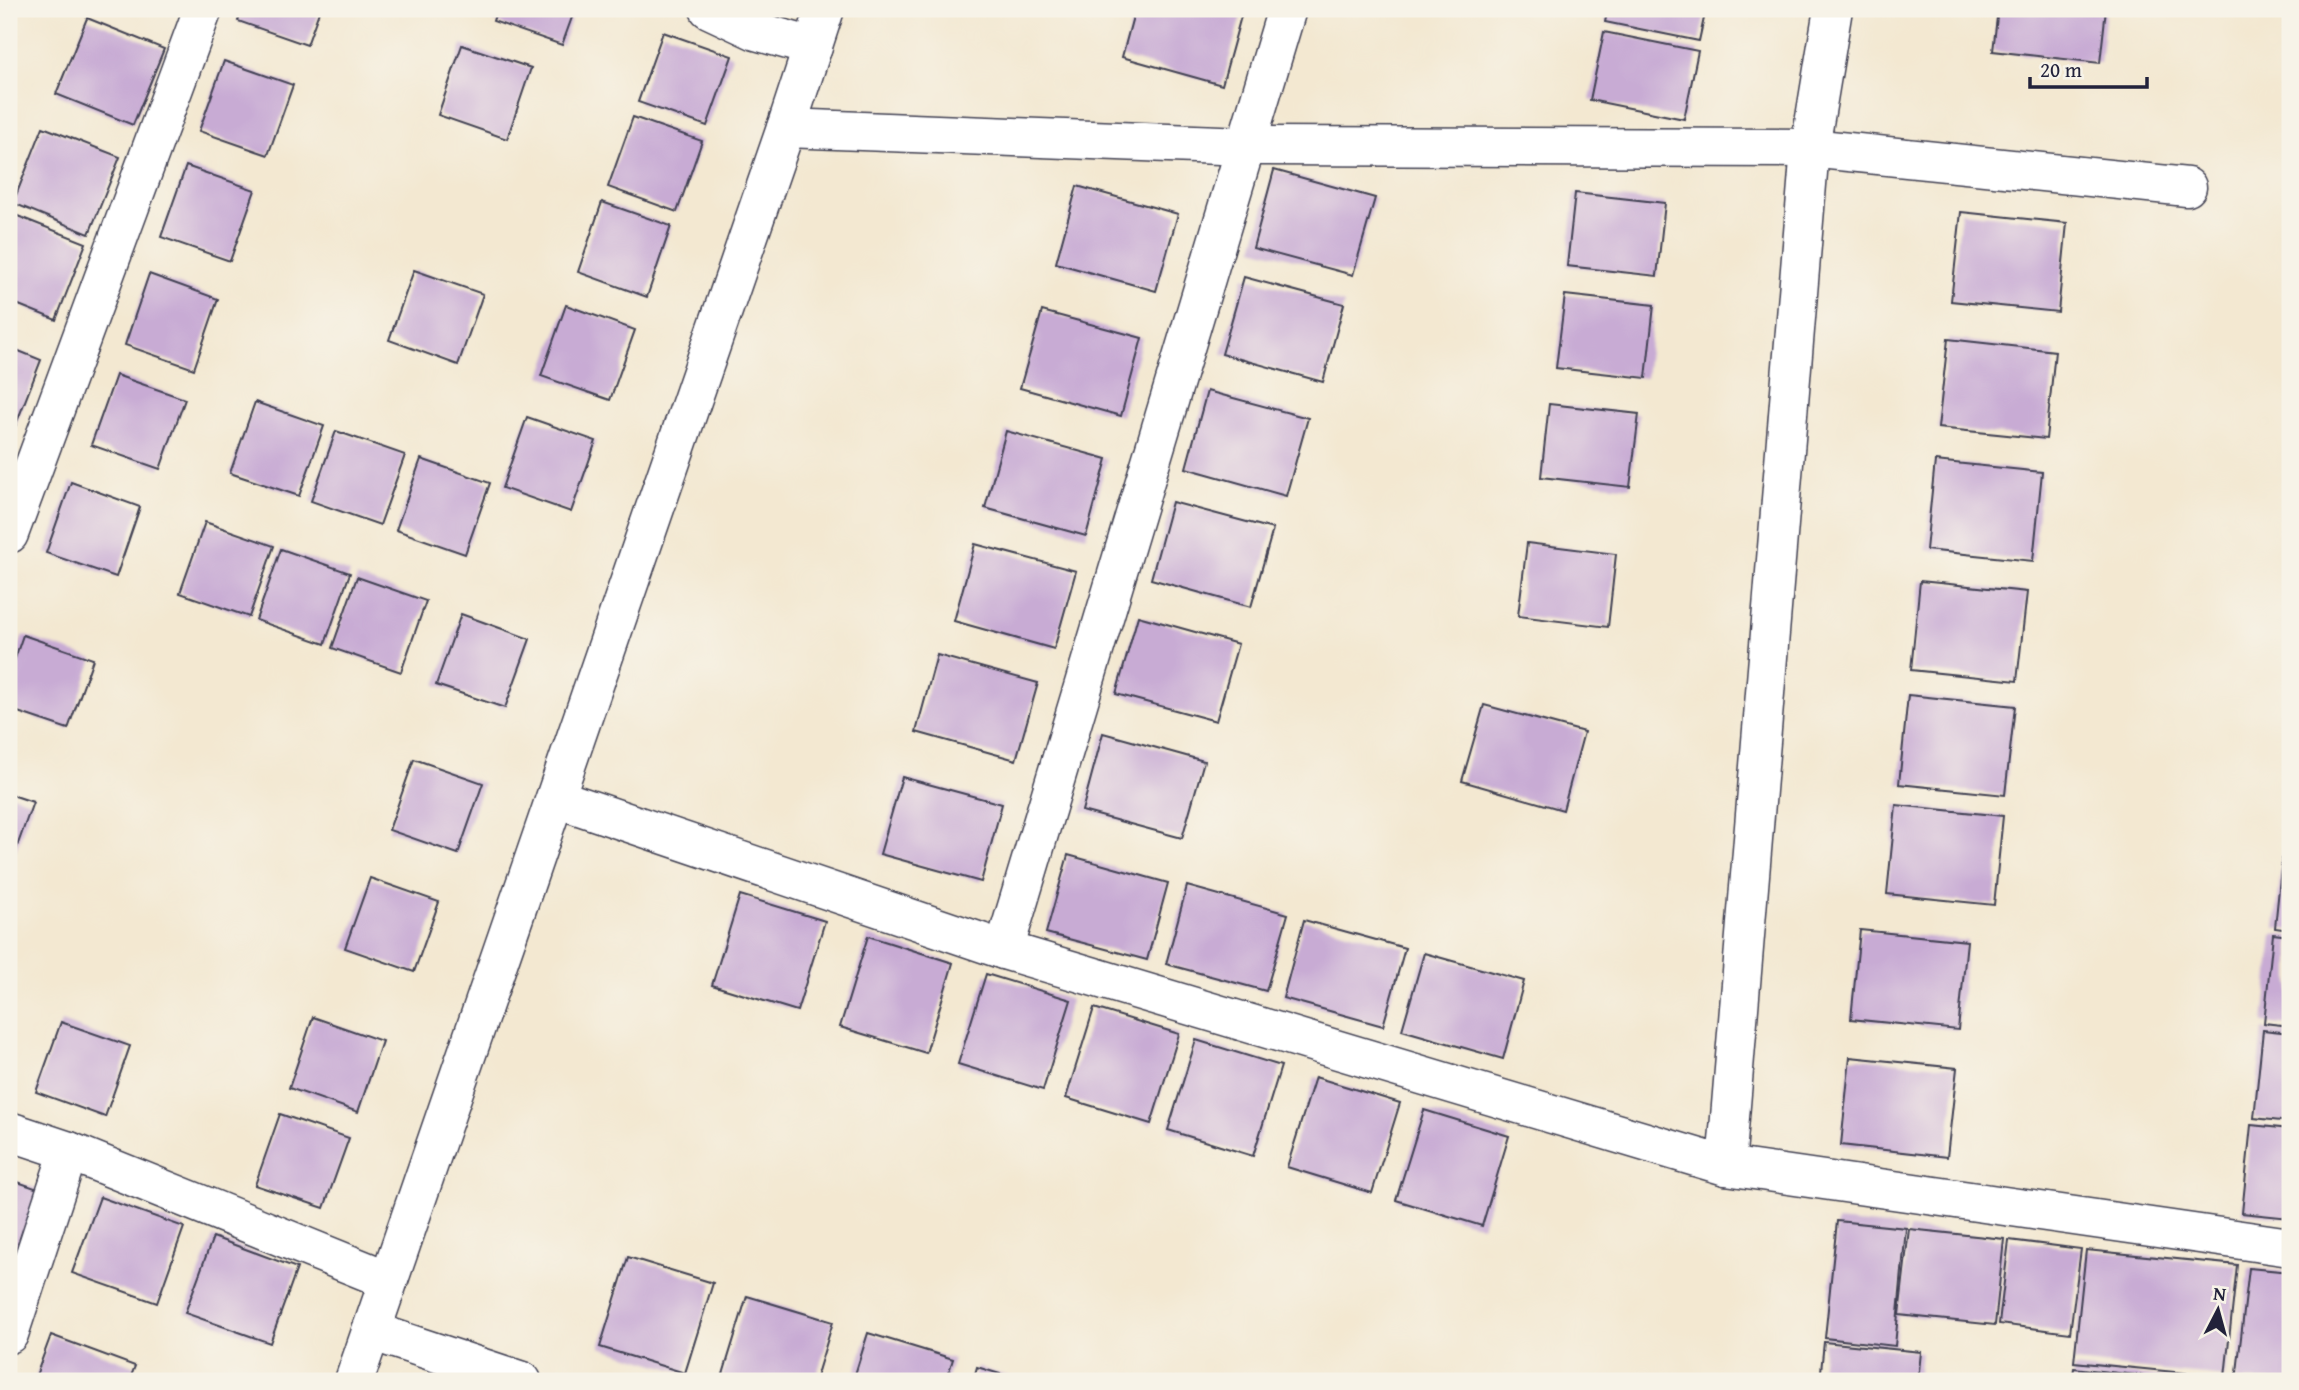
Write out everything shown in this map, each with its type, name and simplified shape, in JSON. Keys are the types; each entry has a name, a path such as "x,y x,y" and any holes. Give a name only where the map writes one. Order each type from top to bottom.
{"street":[{"path":"9,534 203,9"},
{"path":"709,9 755,31 813,47"},
{"path":"354,1381 825,9"},
{"path":"1004,950 1287,9"},
{"path":"1726,1166 1810,148 1833,9"},
{"path":"786,128 1246,145 1810,148 2187,187"},
{"path":"556,797 1004,950 1726,1166 2290,1247"},
{"path":"9,1130 69,1151 388,1280"},
{"path":"9,1334 69,1151"},
{"path":"371,1331 522,1381"}],"building":[{"path":"242,9 320,9 307,45 238,21"},
{"path":"497,9 575,9 562,45 493,21"},
{"path":"1135,9 1243,9 1222,85 1122,57"},
{"path":"1608,9 1706,9 1699,41 1605,22"},
{"path":"1998,9 2106,9 2100,63 1993,51"},
{"path":"87,18 164,49 133,125 56,94"},
{"path":"663,32 732,56 707,126 638,102"},
{"path":"1604,32 1698,51 1684,119 1590,100"},
{"path":"462,45 531,68 507,139 438,115"},
{"path":"224,61 293,85 268,155 199,131"},
{"path":"633,117 702,141 677,212 608,187"},
{"path":"43,127 120,157 89,234 13,203"},
{"path":"186,166 255,190 230,261 161,237"},
{"path":"1274,170 1375,198 1353,275 1253,248"},
{"path":"1077,186 1178,214 1156,291 1056,263"},
{"path":"1575,193 1665,203 1657,276 1567,266"},
{"path":"602,202 671,226 647,297 578,272"},
{"path":"1961,212 2067,223 2058,312 1951,301"},
{"path":"10,213 86,243 56,320 9,301"},
{"path":"414,270 483,294 458,365 389,340"},
{"path":"149,274 218,299 194,369 125,345"},
{"path":"1244,277 1344,304 1323,382 1222,354"},
{"path":"1565,295 1654,305 1646,378 1556,368"},
{"path":"566,305 635,330 610,400 541,376"},
{"path":"1042,311 1142,338 1121,416 1020,388"},
{"path":"1948,339 2055,351 2046,439 1938,428"},
{"path":"9,347 41,360 11,437 9,436"},
{"path":"116,375 185,399 160,469 91,445"},
{"path":"1207,391 1308,418 1286,496 1186,468"},
{"path":"255,402 324,426 299,496 230,473"},
{"path":"1549,404 1639,414 1630,487 1541,477"},
{"path":"527,417 596,441 571,512 502,488"},
{"path":"336,431 405,455 380,525 311,501"},
{"path":"1006,431 1107,459 1086,536 985,508"},
{"path":"421,459 490,483 465,554 396,530"},
{"path":"1935,461 2042,472 2033,561 1926,550"},
{"path":"71,482 140,507 116,577 46,553"},
{"path":"1172,502 1273,529 1251,607 1151,579"},
{"path":"205,522 274,546 249,617 180,593"},
{"path":"1527,543 1616,554 1608,627 1518,616"},
{"path":"975,544 1076,571 1054,649 954,621"},
{"path":"281,549 350,573 325,644 256,620"},
{"path":"357,577 426,601 401,672 332,648"},
{"path":"1920,581 2027,592 2017,681 1911,670"},
{"path":"461,614 530,639 505,708 436,685"},
{"path":"1138,616 1238,644 1216,721 1116,694"},
{"path":"23,635 93,659 68,729 9,709 9,676"},
{"path":"937,655 1038,683 1016,760 916,732"},
{"path":"1908,695 2015,706 2005,795 1899,784"},
{"path":"1484,705 1584,732 1563,810 1462,781"},
{"path":"1103,733 1204,761 1182,838 1082,811"},
{"path":"414,759 483,783 458,854 389,830"},
{"path":"902,777 1002,804 981,882 880,854"},
{"path":"9,794 33,802 9,869"},
{"path":"1896,805 2003,816 1994,905 1887,894"},
{"path":"2284,839 2290,840 2290,930 2275,928"},
{"path":"1068,855 1168,883 1147,960 1046,933"},
{"path":"370,878 439,902 414,972 345,948"},
{"path":"1187,886 1288,914 1266,991 1166,964"},
{"path":"740,895 825,921 797,1011 712,985"},
{"path":"1304,920 1405,948 1383,1026 1283,998"},
{"path":"1860,930 1967,941 1958,1030 1851,1019"},
{"path":"2273,934 2290,936 2290,1026 2264,1023"},
{"path":"868,936 953,963 926,1053 840,1027"},
{"path":"1424,953 1524,981 1503,1059 1402,1030"},
{"path":"986,974 1071,1000 1043,1090 958,1064"},
{"path":"1094,1008 1179,1034 1151,1124 1066,1098"},
{"path":"313,1017 382,1041 358,1112 289,1088"},
{"path":"61,1022 130,1046 105,1117 36,1092"},
{"path":"2263,1030 2290,1033 2290,1122 2254,1118"},
{"path":"1196,1040 1281,1066 1253,1156 1168,1130"},
{"path":"1850,1057 1957,1068 1947,1157 1841,1145"},
{"path":"1315,1077 1400,1103 1372,1193 1287,1167"},
{"path":"1424,1110 1509,1136 1482,1226 1396,1200"},
{"path":"280,1114 349,1138 324,1208 255,1185"},
{"path":"2251,1125 2290,1129 2290,1218 2242,1213"},
{"path":"9,1179 41,1190 16,1260 9,1258"},
{"path":"100,1197 184,1227 157,1303 72,1273"},
{"path":"1837,1221 1906,1228 1895,1346 1825,1338"},
{"path":"1909,1229 2004,1239 1995,1325 1899,1315"},
{"path":"213,1237 297,1268 270,1343 185,1313"},
{"path":"2009,1240 2081,1249 2070,1333 1999,1324"},
{"path":"2086,1250 2237,1265 2225,1377 2074,1362"},
{"path":"628,1257 713,1283 685,1373 600,1347"},
{"path":"2249,1268 2290,1272 2290,1381 2236,1381"},
{"path":"747,1296 833,1322 815,1381 721,1381"},
{"path":"868,1333 953,1359 946,1381 853,1381"},
{"path":"51,1335 135,1366 129,1381 34,1381"},
{"path":"1824,1342 1921,1352 1918,1381 1820,1381"},
{"path":"977,1367 1023,1381 973,1381"},
{"path":"2074,1368 2171,1379 2171,1381 2072,1381"}]}
